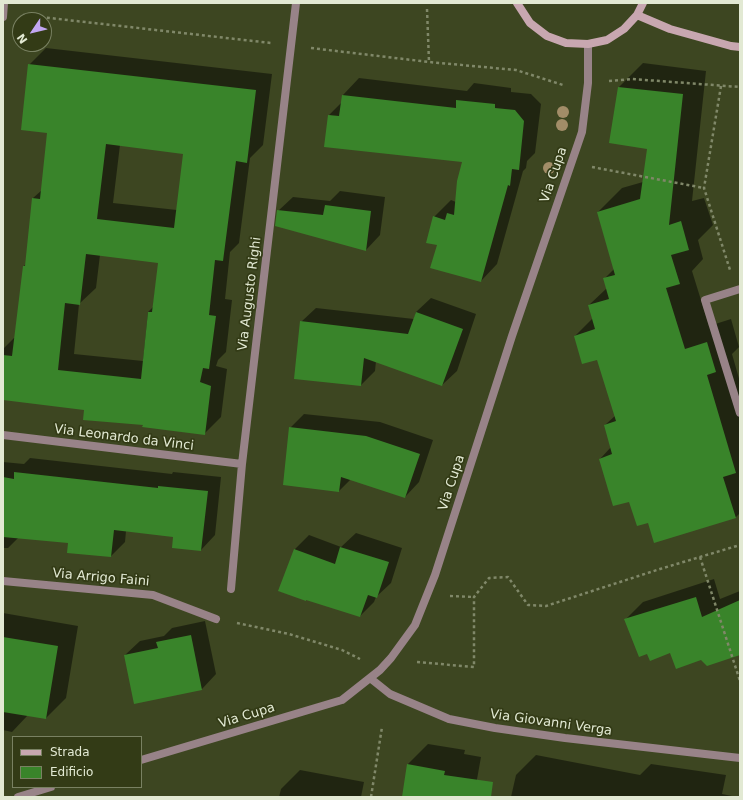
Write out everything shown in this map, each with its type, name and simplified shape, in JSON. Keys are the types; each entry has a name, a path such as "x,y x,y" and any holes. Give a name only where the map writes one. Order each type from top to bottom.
{"main road":[{"path":"517,3 530,23 547,36 566,44 588,44 606,40 624,30 637,15 643,3"},
{"path":"637,15 670,29 731,46 740,47"}],"street":[{"path":"3,16 4,3"},
{"name":"Via Augusto Righi","path":"230,589 242,464 296,3"},
{"name":"Via Cupa","path":"142,760 342,700 380,670 391,658 415,625 435,575 512,336 582,132 588,83 588,44"},
{"path":"738,290 705,300 740,413"},
{"name":"Via Leonardo da Vinci","path":"3,435 242,464"},
{"name":"Via Arrigo Faini","path":"3,581 153,595 216,618"},
{"name":"Via Giovanni Verga","path":"370,678 390,694 449,719 494,728 557,737 740,758"},
{"path":"18,797 48,788"}],"path":[{"path":"427,9 430,62"},
{"path":"602,82 632,79 740,87"},
{"path":"721,86 704,188 738,290"},
{"path":"587,166 704,188"},
{"path":"417,662 474,668 474,598 489,578 508,577 528,604 546,606 740,545"},
{"path":"700,557 740,681"},
{"path":"449,596 474,598"},
{"path":"216,618 289,634 342,650 380,670"},
{"path":"371,797 382,727"}],"building":[{"path":"28,64 256,90 247,163 236,161 223,261 215,260 209,315 216,316 209,369 203,368 200,382 211,386 205,435 142,427 143,425 83,420 84,410 3,400 3,355 12,356 23,266 25,266 32,198 40,199 47,133 21,130","holes":["106,144 183,154 174,228 97,219","86,254 158,263 152,312 148,312 141,379 58,370 65,303 80,305"]},
{"path":"618,87 683,94 669,225 681,221 689,250 671,255 680,284 666,288 685,349 707,342 716,372 707,375 736,473 723,477 736,518 654,543 648,523 637,526 629,502 613,506 599,459 612,454 604,425 616,421 597,360 582,364 574,336 595,329 588,305 609,299 603,278 615,275 597,212 640,199 647,149 609,143"},
{"path":"342,95 456,108 456,100 495,104 495,108 515,110 524,121 519,170 512,169 510,186 508,185 481,282 430,268 437,245 426,243 433,216 445,220 447,213 454,215 457,181 462,162 324,147 328,115 339,116"},
{"path":"325,205 371,211 366,251 275,226 277,210 323,215"},
{"path":"416,312 463,329 442,386 364,358 361,386 294,379 300,321 408,334"},
{"path":"289,427 366,436 420,454 405,498 341,477 339,492 283,485"},
{"path":"14,472 158,488 158,486 208,491 201,551 172,548 173,537 114,530 111,557 67,553 68,543 3,537 3,477 14,479"},
{"path":"340,547 389,562 377,598 368,595 360,617 278,591 294,549 335,564"},
{"path":"696,597 702,617 740,600 740,655 707,666 701,660 676,669 670,653 650,661 647,654 639,657 624,619"},
{"path":"191,635 202,690 134,704 124,655 158,648 156,642"},
{"path":"3,637 58,646 46,719 3,712"},
{"path":"407,764 445,771 444,775 493,782 491,797 402,797"}]}
